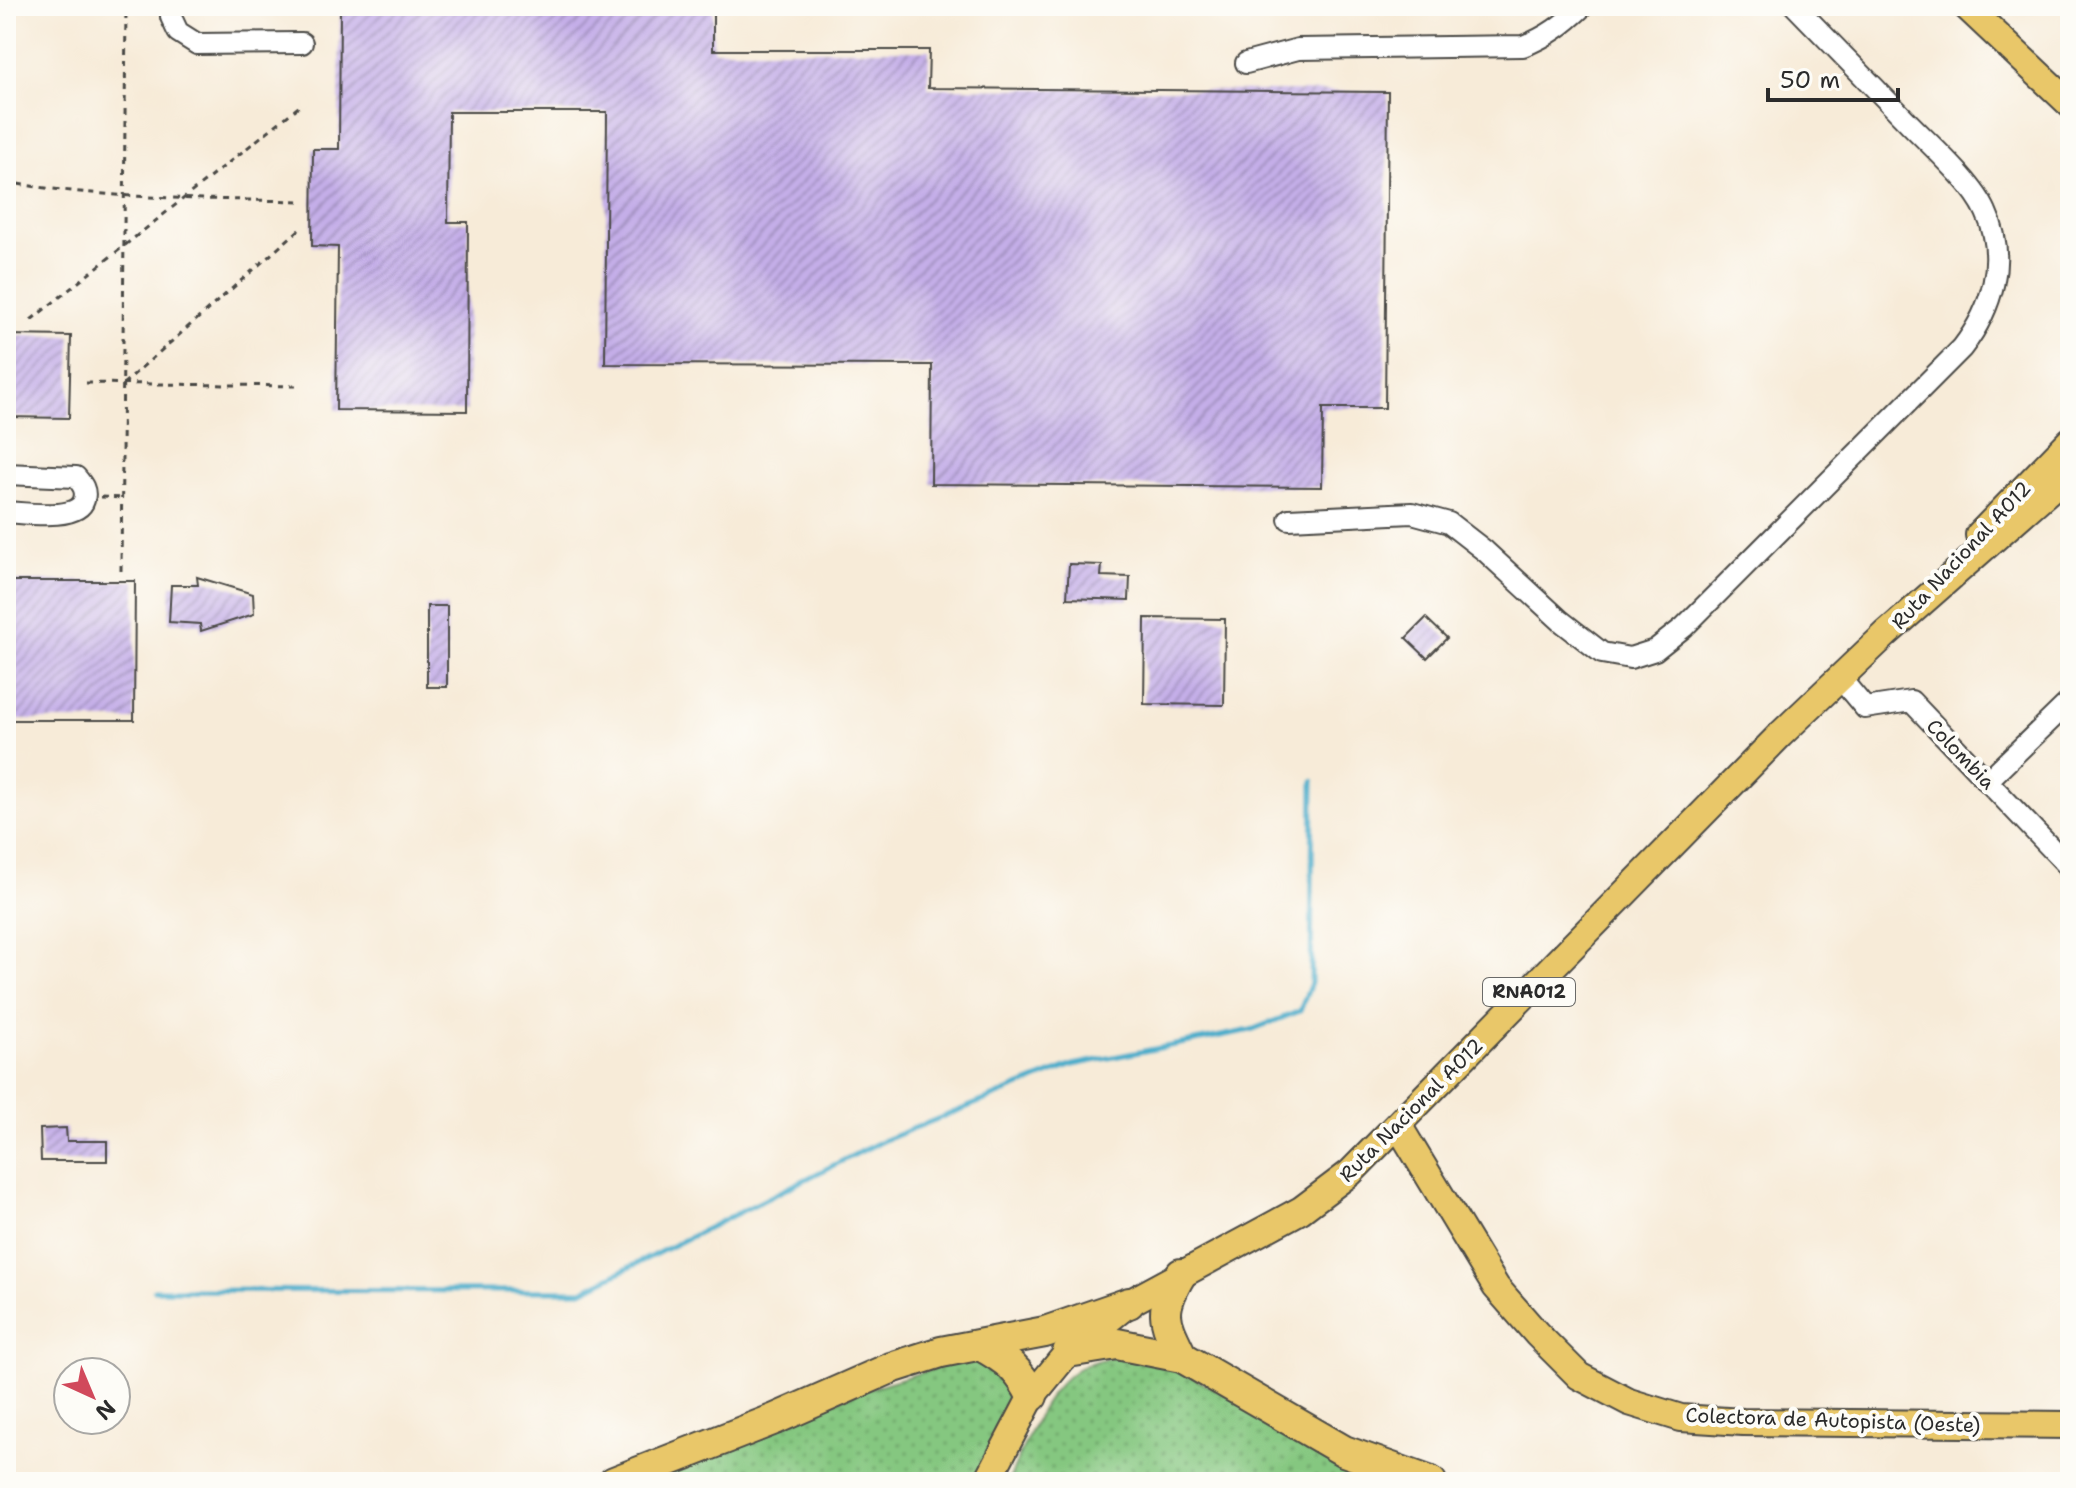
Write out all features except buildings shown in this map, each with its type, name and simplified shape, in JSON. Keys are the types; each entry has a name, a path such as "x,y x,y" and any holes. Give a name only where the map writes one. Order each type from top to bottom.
{"highway":[{"path":"1181,1274 1169,1294 1165,1322 1182,1357"},
{"path":"614,1482 775,1419 891,1368 941,1352 1045,1332 1129,1303"},
{"path":"1068,1352 1117,1344 1182,1357 1344,1451 1431,1482"},
{"path":"980,1345 1005,1359 1024,1377 1032,1396"}],"main road":[{"path":"1966,6 2070,104"},
{"name":"Ruta Nacional A012","path":"1886,634 2070,441"},
{"name":"Ruta Nacional A012","path":"988,1478 1032,1396 1068,1352 1129,1303 1301,1210 1350,1173 1780,735 1886,634 2070,472"},
{"name":"Colectora de Autopista (Oeste)","path":"1398,1125 1496,1287 1579,1376 1629,1402 1681,1418 1743,1422 2070,1425"}],"street":[{"path":"171,6 171,17 178,32 197,44 302,43"},
{"path":"1246,63 1298,49 1523,46 1543,38 1583,6"},
{"path":"1289,519 1412,513 1449,523 1602,653 1630,658 1655,650 1684,627 1962,348 1980,326 1990,300 1997,266 1995,237 1986,209 1959,175 1795,6"},
{"path":"6,474 76,477 84,486 86,496 81,507 72,513 6,512"},
{"name":"Colombia","path":"1840,678 1865,708 1911,701 2070,868"},
{"path":"1987,781 2070,701"}],"path":[{"path":"121,571 126,6"},
{"path":"31,320 301,105"},
{"path":"6,182 63,192 125,197 301,201"},
{"path":"123,384 300,229"},
{"path":"86,383 298,386"}],"green space":[{"path":"1111,1357 1169,1366 1403,1482 1008,1482 1037,1418 1056,1389 1081,1367"},
{"path":"970,1358 1003,1371 1020,1396 980,1482 641,1482 863,1390"}],"waterway":[{"path":"154,1290 582,1291 882,1141 1073,1065 1251,1030 1300,1011 1311,983 1313,781"}]}
